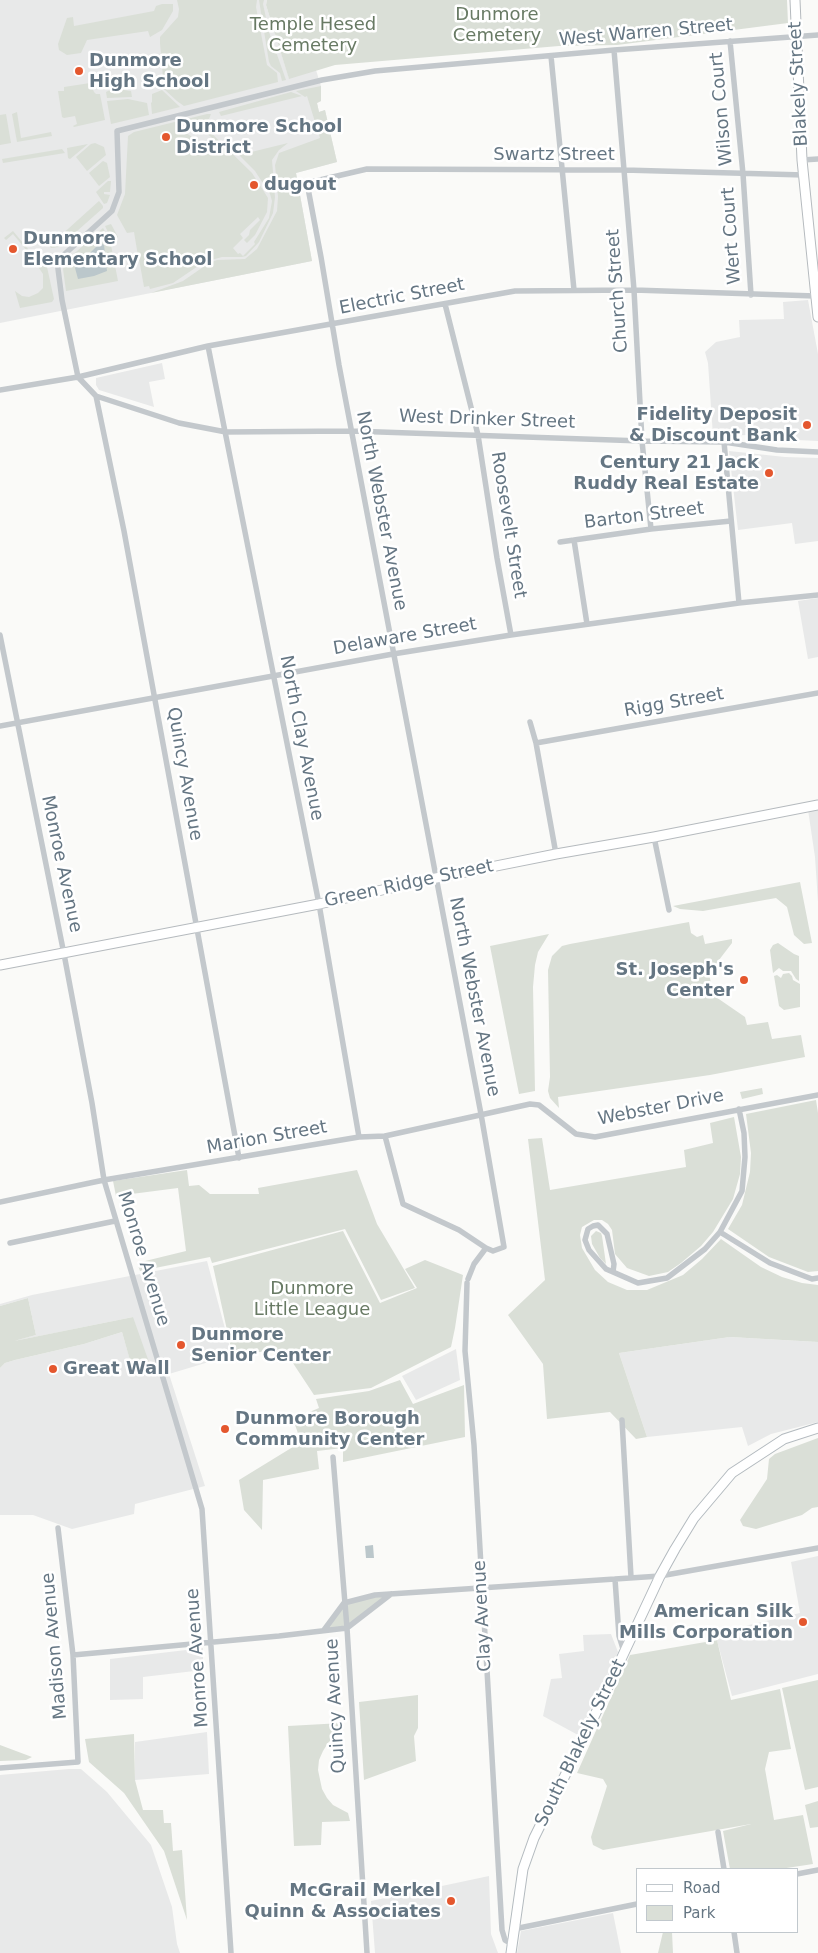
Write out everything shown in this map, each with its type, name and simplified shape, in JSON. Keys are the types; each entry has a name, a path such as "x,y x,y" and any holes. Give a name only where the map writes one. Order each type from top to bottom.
{"main road":[{"name":"Blakely Street","path":"795,0 802,160 818,317"},
{"name":"Green Ridge Street","path":"0,965 319,904 556,854 818,805"},
{"name":"South Blakely Street","path":"514,1929 523,1869 534,1838 625,1654 660,1576 694,1518 732,1473 784,1439 818,1428"},
{"name":"Clay Avenue","path":"512,1949 514,1929"}],"street":[{"name":"West Warren Street","path":"78,377 56,261 112,211 120,192 117,131 322,80 375,71 614,50 818,35"},
{"name":"Wilson Court","path":"730,41 743,174"},
{"name":"Church Street","path":"614,50 634,290 642,441 650,529"},
{"path":"551,56 574,290"},
{"path":"802,160 818,159"},
{"name":"Swartz Street","path":"331,325 321,257 307,184 367,169 624,170 804,175"},
{"name":"Wert Court","path":"743,174 750,295"},
{"name":"Electric Street","path":"0,390 78,377 208,346 515,291 634,290 815,296"},
{"name":"Roosevelt Street","path":"445,304 478,435 511,635"},
{"name":"North Webster Avenue","path":"331,325 481,1114"},
{"name":"North Clay Avenue","path":"208,346 319,904 359,1137"},
{"name":"West Drinker Street","path":"78,377 96,396 179,423 226,432 351,431 724,442 777,450 818,452"},
{"name":"Quincy Avenue","path":"96,396 124,531 239,1158"},
{"path":"724,442 740,603"},
{"name":"Barton Street","path":"560,542 650,529 731,521"},
{"path":"574,540 587,624"},
{"name":"Delaware Street","path":"0,726 273,675 511,635 740,603 818,595"},
{"name":"Monroe Avenue","path":"0,635 64,954 92,1103 104,1180 202,1509 231,1953"},
{"name":"Rigg Street","path":"536,743 818,693"},
{"path":"530,722 536,743 556,854"},
{"path":"654,837 669,910"},
{"name":"Webster Drive","path":"539,1105 569,1130 585,1137 595,1137 818,1096"},
{"name":"Marion Street","path":"0,1202 104,1180 359,1137 386,1136 530,1104 539,1105"},
{"path":"613,1272 614,1264 607,1234 598,1225 593,1226 588,1229 585,1240 589,1250 600,1263 613,1272 638,1283 667,1278 705,1249 720,1232 742,1191 744,1141 739,1109"},
{"path":"386,1136 403,1204 459,1230 486,1248 493,1251 501,1250 505,1244 481,1114"},
{"path":"10,1243 115,1221"},
{"path":"720,1232 770,1263 812,1278 818,1278"},
{"name":"Clay Avenue","path":"486,1248 474,1264 468,1281 465,1351 474,1445 502,1930 505,1940 512,1949"},
{"path":"622,1420 631,1577"},
{"name":"Quincy Avenue","path":"333,1457 367,1953"},
{"name":"Madison Avenue","path":"0,1768 78,1762 73,1655 58,1528"},
{"path":"324,1630 344,1603 375,1595 660,1576 818,1548"},
{"path":"615,1579 619,1636 625,1654"},
{"path":"73,1655 212,1643 346,1628 391,1594"},
{"path":"718,1832 724,1868"},
{"path":"798,1874 818,1870"},
{"path":"514,1929 636,1904"},
{"path":"734,1933 737,1953"}],"shaded area":[{"name":"Dunmore School District","path":"0,0 267,0 266,5 289,78 316,70 321,86 321,101 317,103 319,112 325,110 337,162 296,173 312,261 0,323"},
{"path":"100,243 104,245 107,271 78,279 75,268"},
{"path":"808,300 818,354 818,441 775,439 749,435 713,436 708,363 705,352 716,342 740,337 739,320 784,319 783,302"},
{"path":"162,363 165,379 149,382 154,407 99,390 96,385 96,378"},
{"path":"729,451 785,457 818,458 818,541 795,544 792,523 738,530"},
{"path":"818,598 818,657 808,659 798,601"},
{"path":"818,800 818,902 815,857 807,803"},
{"path":"207,1261 232,1355 169,1374 205,1486 135,1504 134,1514 72,1529 33,1515 0,1515 0,1368 5,1363 15,1360 84,1344 122,1332 133,1370 133,1317 0,1344 36,1335 28,1298 0,1306 0,1304 32,1295"},
{"path":"730,1337 818,1342 818,1422 771,1434 748,1446 742,1427 647,1437 619,1353"},
{"path":"456,1349 460,1380 416,1400 402,1376"},
{"path":"373,1545 374,1558 366,1558 365,1546"},
{"path":"818,1556 818,1674 732,1696 715,1633 800,1613 791,1562"},
{"path":"611,1634 618,1652 578,1735 543,1716 551,1679 562,1678 559,1654 584,1651 583,1635"},
{"path":"203,1648 203,1670 143,1677 143,1699 110,1700 110,1659"},
{"path":"207,1732 209,1774 135,1780 135,1742"},
{"path":"81,1769 107,1792 151,1845 172,1907 180,1953 0,1953 0,1775"},
{"path":"489,1876 491,1934 498,1953 375,1953 371,1901"},
{"path":"613,1913 621,1953 517,1953 521,1931"}],"green space":[{"path":"177,0 257,0 256,7 267,65 277,73 278,82 184,106 177,101 164,89 160,37 178,17"},
{"path":"259,0 264,0 263,4 269,32 286,80 282,81 280,73 269,62"},
{"path":"267,0 787,0 788,23 617,45 559,46 335,65 289,79 266,5"},
{"path":"173,4 173,11 162,30 150,37 148,31 87,40 81,53 67,55 59,50 58,44 67,18 73,17 74,26 154,11 156,6"},
{"path":"129,75 131,88 104,84 104,79"},
{"path":"90,83 94,92 100,94 105,120 74,127 77,124 75,116 62,117 58,91 64,91 64,87"},
{"path":"321,86 321,101 317,103 319,112 325,110 337,162 296,173 312,261 151,293 183,281 209,263 217,260 245,259 257,249 277,211 278,197 275,165 279,153 320,138 307,96 305,97 296,91"},
{"path":"110,88 131,91 132,97 107,98 106,92"},
{"path":"162,90 180,107 152,114 152,94"},
{"path":"291,92 302,96 221,116 219,112"},
{"path":"128,99 147,103 149,115 111,124 107,101"},
{"path":"17,112 21,138 51,132 52,136 17,142 12,114"},
{"path":"6,114 11,143 0,145 0,115"},
{"path":"211,114 209,119 202,124 252,173 268,198 267,212 255,235 247,243 244,240 249,235 250,230 260,220 258,217 240,234 243,238 233,248 238,254 240,253 243,256 255,244 254,242 269,218 272,201 270,194 255,171 239,155 288,143 279,150 272,160 275,197 273,213 259,242 246,256 222,257 204,262 173,283 150,289 149,286 144,287 139,259 132,259 138,256 134,232 127,233 117,215 125,194 128,136 134,132","holes":["191,120 217,142 211,150 179,128"]},
{"path":"95,143 104,147 106,155 87,171 76,157 91,144"},
{"path":"88,144 70,159 68,158 67,148"},
{"path":"62,149 65,153 3,163 2,159"},
{"path":"103,161 107,163 110,177 99,186 89,173"},
{"path":"108,181 111,181 110,192 104,192 104,194 110,195 107,203 104,204 96,192"},
{"path":"99,201 103,208 59,247 51,248 48,243 54,234 58,238"},
{"path":"111,224 118,237 112,240 105,226"},
{"path":"103,228 110,240 118,281 66,291 63,269 67,260"},
{"path":"13,231 33,255 32,257 13,234 6,240 4,238"},
{"path":"39,259 47,267 54,299 52,302 20,308 15,291 22,296 29,297 38,293 43,288 43,274 35,262"},
{"path":"800,882 812,943 804,944 794,935 787,907 776,898 703,911 680,909 673,906"},
{"path":"689,922 691,933 697,937 703,935 705,944 732,939 732,943 709,973 713,995 745,1017 747,1025 768,1022 772,1039 801,1035 805,1057 710,1075 558,1097 559,1108 550,1098 548,1091 550,1077 548,970 552,956 562,946 570,944"},
{"path":"549,934 538,952 533,987 535,1091 519,1094 490,946"},
{"path":"778,943 799,956 799,981 791,971 783,971 779,968 773,973 770,950 773,945"},
{"path":"789,973 793,980 800,984 800,1007 784,1010 779,1006 774,976 777,975 781,978 783,974"},
{"path":"762,1088 763,1094 742,1099 740,1092"},
{"path":"816,1100 818,1113 818,1271 808,1272 769,1257 728,1229 742,1205 750,1172 751,1153 746,1114"},
{"path":"734,1117 741,1157 740,1174 733,1199 713,1232 701,1246 668,1272 649,1276 627,1268 615,1254 612,1230 602,1220 594,1220 582,1227 580,1235 582,1248 595,1270 608,1282 627,1290 647,1290 683,1275 721,1239 761,1267 782,1277 802,1283 818,1285 818,1342 730,1337 619,1353 647,1437 636,1439 610,1412 547,1419 543,1364 508,1315 545,1280 528,1139 542,1138 550,1190 686,1167 684,1150 713,1143 710,1123"},
{"path":"187,1170 189,1186 199,1185 210,1194 259,1194 258,1188 357,1170 377,1224 415,1288 381,1300 345,1229 212,1263 210,1257 140,1271 137,1263 186,1251 178,1188 116,1196 113,1181"},
{"name":"Dunmore Little League","path":"343,1231 380,1303 417,1288 405,1269 425,1260 463,1275 455,1328 451,1347 371,1388 314,1395 285,1351 232,1353 213,1266"},
{"path":"596,1231 601,1233 602,1236 606,1264 592,1244 591,1236"},
{"path":"28,1298 36,1335 14,1341 133,1317 150,1365 133,1371 122,1332 84,1344 15,1360 5,1363 0,1368 0,1306"},
{"path":"400,1380 413,1404 464,1385 465,1437 343,1462 343,1448 317,1451 319,1469 263,1480 262,1530 244,1510 239,1480 301,1442 293,1419 319,1408 316,1399 369,1391"},
{"path":"818,1438 818,1507 812,1508 802,1515 756,1529 743,1526 740,1520 767,1479 769,1459 775,1454"},
{"path":"391,1594 347,1628 324,1630 344,1603"},
{"path":"717,1640 731,1700 780,1689 791,1749 769,1752 765,1769 774,1820 803,1815 813,1864 787,1868 730,1868 723,1831 751,1824 603,1850 593,1845 591,1837 607,1786 603,1779 577,1773 630,1655"},
{"path":"818,1680 818,1787 805,1790 782,1688"},
{"path":"418,1695 418,1728 414,1736 416,1761 364,1780 359,1702"},
{"path":"342,1723 342,1728 323,1751 319,1760 318,1770 322,1789 327,1798 333,1805 348,1813 350,1821 322,1822 321,1845 294,1846 288,1726"},
{"path":"134,1734 135,1780 143,1810 163,1810 164,1823 171,1823 173,1851 182,1850 187,1920 164,1851 124,1793 89,1762 85,1739"},
{"path":"0,1745 32,1757 26,1760 0,1761"},
{"path":"818,1801 818,1827 810,1828 805,1805"},
{"path":"663,1933 672,1933 673,1953 658,1953"}],"place":[{"name":"Dunmore High School","path":"79,71"},
{"name":"Dunmore School District","path":"166,137"},
{"name":"dugout","path":"254,185"},
{"name":"Dunmore Elementary School","path":"13,249"},
{"name":"Fidelity Deposit & Discount Bank","path":"807,425"},
{"name":"Century 21 Jack Ruddy Real Estate","path":"769,473"},
{"name":"St. Joseph's Center","path":"744,980"},
{"name":"Dunmore Senior Center","path":"181,1345"},
{"name":"Great Wall","path":"53,1369"},
{"name":"Dunmore Borough Community Center","path":"225,1429"},
{"name":"American Silk Mills Corporation","path":"803,1622"},
{"name":"McGrail Merkel Quinn & Associates","path":"451,1901"}],"park label":[{"name":"Dunmore Cemetery","path":"497,25"},
{"name":"Temple Hesed Cemetery","path":"313,35"}]}
